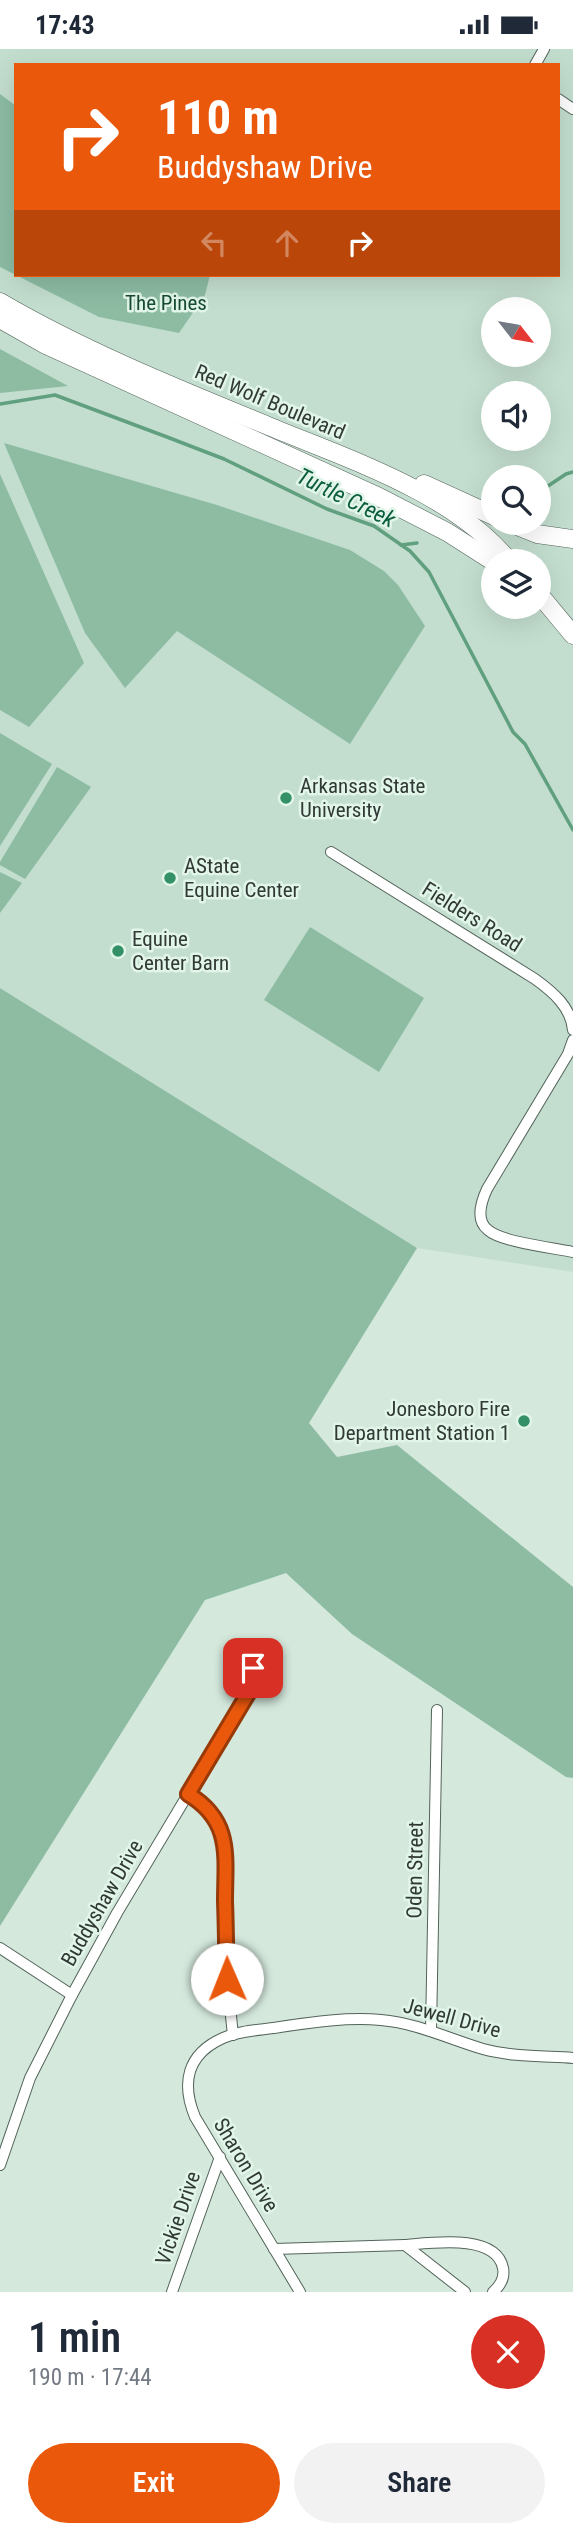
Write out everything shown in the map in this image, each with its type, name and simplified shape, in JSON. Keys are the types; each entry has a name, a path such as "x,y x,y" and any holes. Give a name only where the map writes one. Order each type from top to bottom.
{"highway":[{"name":"Red Wolf Boulevard","path":"0,302 67,337 195,395 373,470 466,520 499,549"},
{"name":"Red Wolf Boulevard","path":"0,319 44,344 379,498 447,532 481,553"},
{"path":"373,470 410,478 481,510"},
{"path":"544,535 573,539"},
{"path":"551,608 573,635"}],"street":[{"name":"Fielders Road","path":"331,852 544,985 564,1004 573,1030"},
{"path":"573,1040 568,1054 486,1189 481,1203 481,1219 487,1230 500,1237 573,1252"},
{"name":"Buddyshaw Drive","path":"0,2165 22,2097 72,1995 117,1913 249,1692 253,1681 253,1668"},
{"name":"Oden Street","path":"431,2031 437,1710"},
{"path":"188,1794 214,1815 225,1845 227,1979 233,2035"},
{"path":"0,1948 72,1995"},
{"name":"Jewell Drive","path":"202,2053 223,2037 314,2021 364,2019 407,2024 495,2052 573,2058"},
{"name":"Sharon Drive","path":"202,2053 187,2078 187,2099 195,2117 300,2292"},
{"name":"Vickie Drive","path":"172,2292 220,2157"},
{"path":"274,2249 460,2243 477,2245 493,2251 499,2257 503,2277 493,2292"},
{"path":"405,2245 465,2292"}],"shaded area":[{"name":"Arkansas State University","path":"0,49 573,49 573,1272 417,1248 0,988"}],"green space":[{"name":"The Pines","path":"0,94 14,104 14,274 0,267"},
{"name":"The Pines","path":"20,277 210,277 205,295 179,333 99,317"},
{"path":"0,349 68,386 0,393"},
{"path":"4,443 217,505 350,550 384,571 398,585 425,626 350,744 177,631 125,688 85,633"},
{"path":"0,474 84,663 29,727 0,710"},
{"path":"0,733 52,764 0,846"},
{"path":"57,767 91,787 25,879 0,865 0,862"},
{"path":"0,872 22,883 0,913"},
{"path":"310,927 424,998 379,1072 264,1000"},
{"path":"0,988 417,1248 309,1423 337,1457 397,1445 573,1587 573,1778 566,1777 352,1634 286,1573 205,1600 0,1926"}],"waterway":[{"name":"Turtle Creek","path":"0,404 55,395 224,459 327,509 374,526 410,551 429,572 513,732 525,744 573,830"},
{"path":"551,484 573,472"},
{"path":"401,545 417,543"}],"place":[{"name":"Arkansas State University","path":"286,798"},
{"name":"AState Equine Center","path":"170,878"},
{"name":"Equine Center Barn","path":"118,951"},
{"name":"Jonesboro Fire Department Station 1","path":"524,1421"}],"route":[{"path":"227,1979 226,1856 223,1835 214,1815 188,1794 249,1692 253,1681 253,1668"}]}
